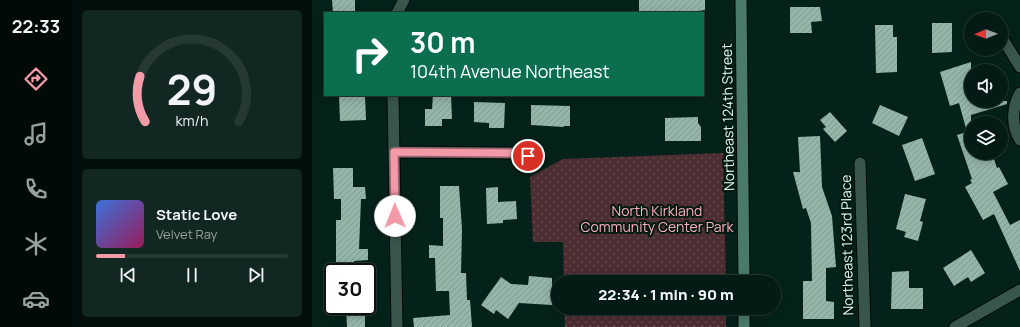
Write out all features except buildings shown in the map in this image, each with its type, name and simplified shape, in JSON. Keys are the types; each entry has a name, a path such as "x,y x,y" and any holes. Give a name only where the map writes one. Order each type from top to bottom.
{"main road":[{"name":"Northeast 124th Street","path":"741,0 744,275"},
{"path":"744,315 744,327"}],"street":[{"path":"398,12 404,0"},
{"path":"1008,47 1020,67"},
{"path":"1018,137 1015,103 1020,93"},
{"path":"393,96 397,327"},
{"path":"394,152 512,153 528,156"},
{"name":"Northeast 123rd Place","path":"860,162 864,327"},
{"path":"955,327 1020,290"}],"green space":[{"name":"North Kirkland Community Center Park","path":"723,153 726,275 564,275 563,242 533,242 530,177 563,159"},
{"path":"564,315 726,315 726,327 565,327"}],"route":[{"path":"395,216 394,152 512,153 528,156"}]}
